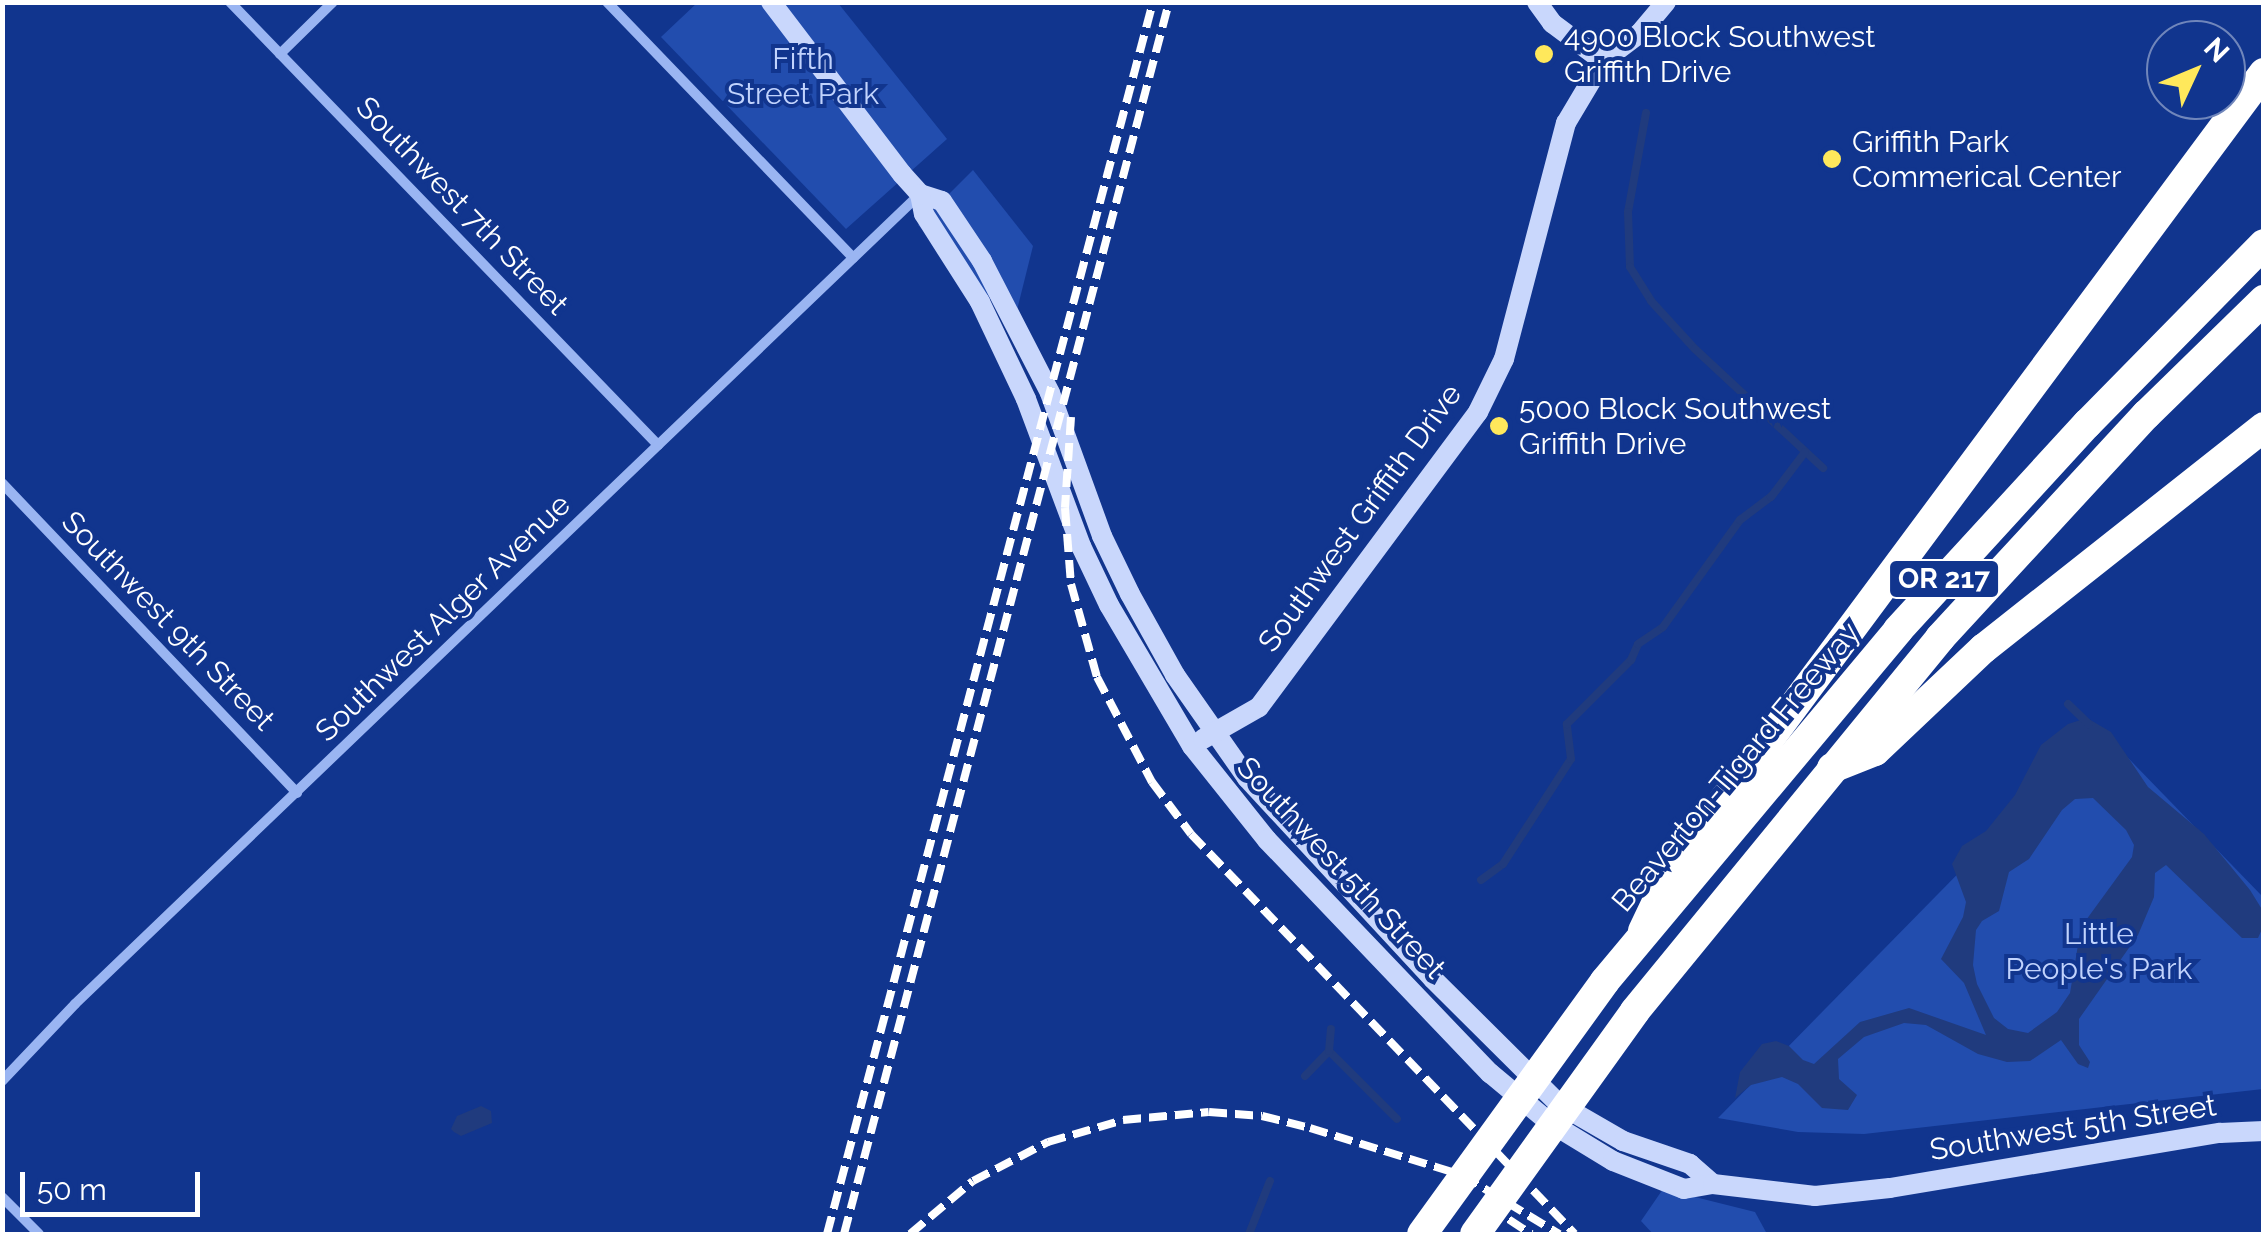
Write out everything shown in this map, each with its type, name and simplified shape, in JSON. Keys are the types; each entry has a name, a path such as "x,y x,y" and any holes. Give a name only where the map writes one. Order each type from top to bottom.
{"highway":[{"path":"1643,931 1672,870 2264,72"},
{"name":"Beaverton-Tigard Freeway","path":"1422,1234 1643,931 1690,882 1898,630 2086,424 2264,244"},
{"name":"OR 217","path":"1476,1234 1635,1011 1940,638 2146,416 2264,300"},
{"path":"1830,769 1875,751 1984,650 2133,526 2264,427"}],"street":[{"name":"Southwest 7th Street","path":"230,2 658,445"},
{"path":"280,54 334,2"},
{"path":"608,2 853,258"},
{"name":"Southwest 5th Street","path":"771,2 920,194 924,214 980,302 1026,399 1081,546 1109,605 1192,746 1267,840 1519,1098 1613,1161 1684,1189 1714,1184 1783,1195 1849,1194 2220,1133 2264,1130"},
{"path":"1538,2 1552,23 1603,61"},
{"name":"Southwest Griffith Drive","path":"1192,746 1259,707 1478,412 1504,359 1566,122 1603,61 1640,33 1666,2"},
{"name":"Southwest Alger Avenue","path":"2,1081 75,1004 920,194"},
{"name":"Southwest 5th Street","path":"920,194 942,201 1014,316 1050,393 1122,578 1175,675 1213,733 1287,826 1559,1104 1624,1141 1690,1164 1714,1184"},
{"name":"Southwest 9th Street","path":"2,483 298,793"},
{"path":"2,1197 38,1234"}],"green space":[{"name":"Fifth Street Park","path":"697,3 838,3 947,139 846,229 661,37"},
{"path":"973,170 1033,246 1014,322 918,225"},
{"name":"Little People's Park","path":"2100,729 2263,897 2263,1089 1864,1134 1798,1132 1718,1118"},
{"path":"1663,1189 1755,1212 1767,1234 1653,1234 1641,1221"}],"shaded area":[{"path":"2087,718 2111,732 2148,787 2204,834 2263,911 2258,938 2242,938 2166,865 2155,873 2154,897 2138,935 2079,1019 2079,1045 2090,1062 2088,1068 2078,1064 2061,1040 2030,1061 2007,1062 1978,1054 1926,1025 1904,1023 1864,1037 1838,1059 1839,1079 1857,1095 1848,1110 1822,1108 1798,1084 1782,1077 1751,1085 1735,1098 1740,1072 1762,1044 1776,1041 1789,1046 1803,1060 1814,1064 1860,1022 1909,1008 1986,1035 1964,983 1941,959 1963,917 1966,902 1952,864 1962,846 1986,831 2015,795 2041,745 2068,724","holes":["2093,798 2126,830 2134,845 2132,857 2081,927 2070,993 2057,1012 2028,1033 2008,1029 1994,1018 1977,984 1973,965 1976,930 1982,921 1999,911 2009,872 2029,859 2062,810 2075,799"]},
{"path":"481,1106 491,1111 492,1123 461,1136 451,1129 457,1116"}],"waterway":[{"path":"1646,113 1628,212 1630,267 1651,301 1695,349 1823,468"},
{"path":"1481,880 1503,864 1571,759 1567,724 1631,660 1638,644 1663,627 1740,520 1771,497 1805,452"},
{"path":"2068,704 2089,724"},
{"path":"1305,1076 1329,1051 1331,1029"},
{"path":"1329,1051 1397,1119"},
{"path":"1249,1234 1270,1181"}],"railway":[{"path":"827,1234 1153,2"},
{"path":"844,1234 1169,2"},
{"path":"1071,417 1065,508 1071,584 1097,677 1152,782 1191,834 1575,1234"},
{"path":"910,1234 973,1181 1048,1142 1123,1120 1209,1112 1262,1116 1462,1175 1559,1234"},
{"path":"1487,1205 1531,1234"}],"place":[{"name":"4900 Block Southwest Griffith Drive","path":"1544,54"},
{"name":"Griffith Park Commerical Center","path":"1832,159"},
{"name":"5000 Block Southwest Griffith Drive","path":"1499,426"}]}
